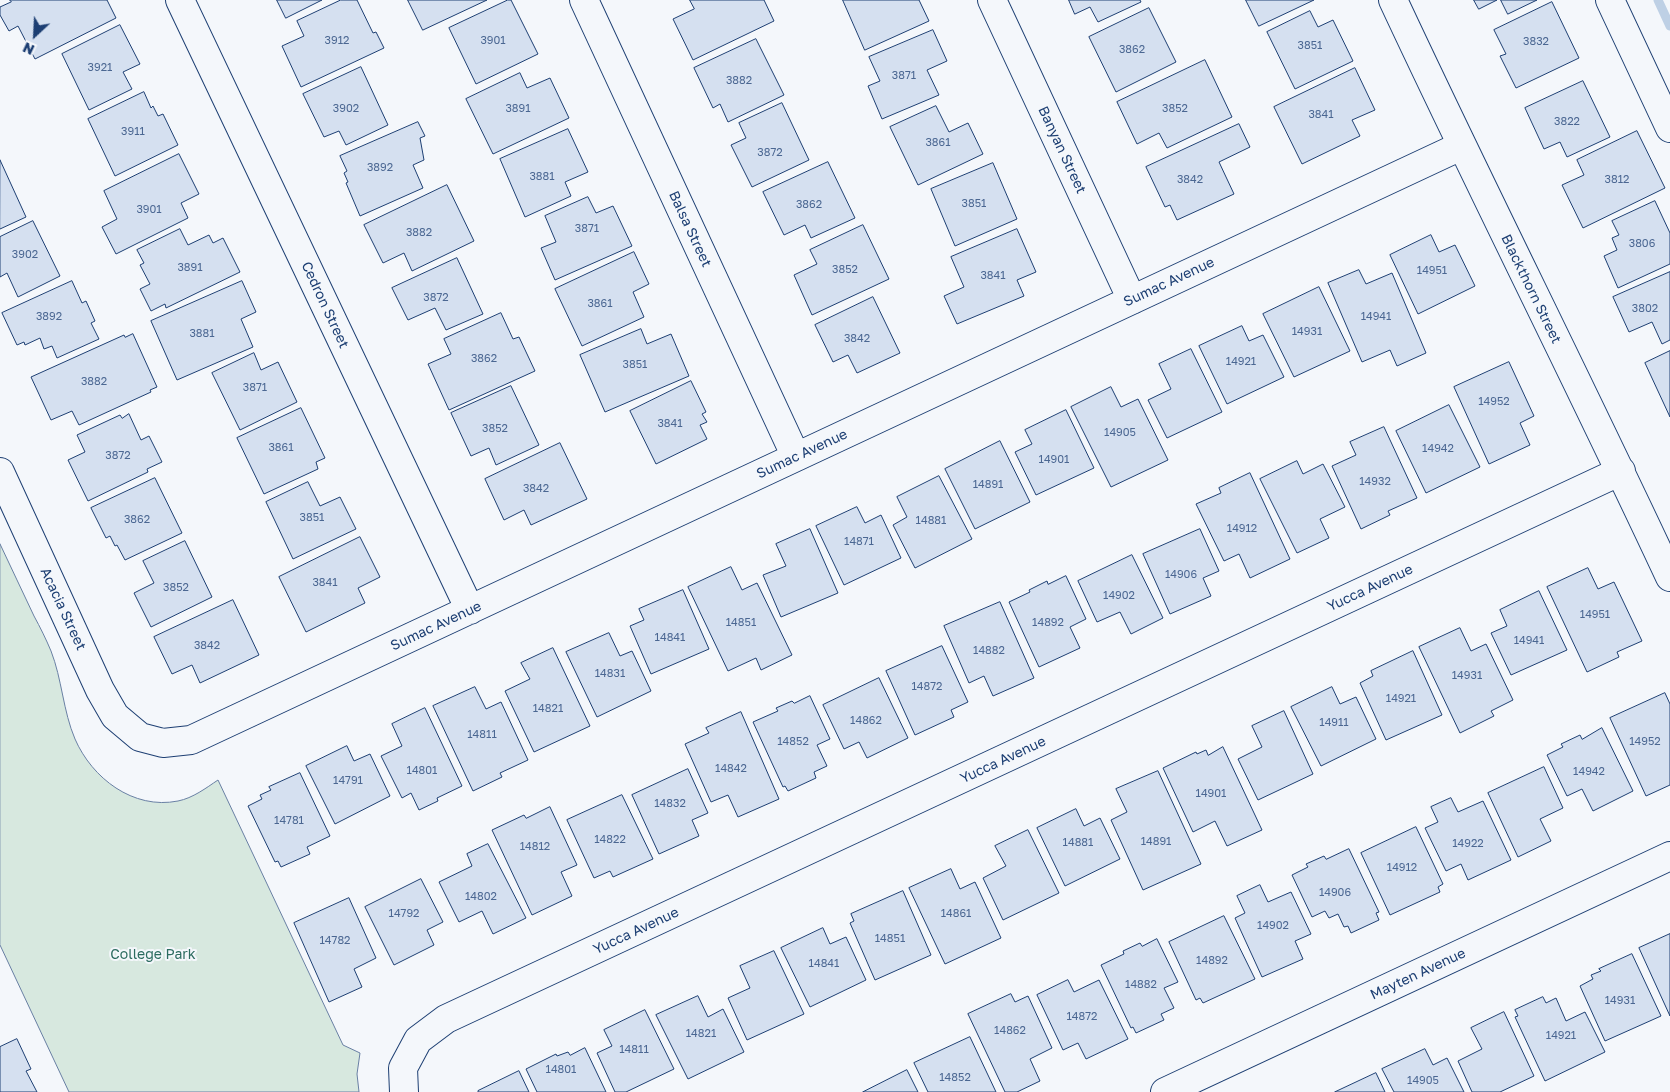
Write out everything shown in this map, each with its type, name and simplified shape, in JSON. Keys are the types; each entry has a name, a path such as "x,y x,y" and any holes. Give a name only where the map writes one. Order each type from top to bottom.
{"street":[{"name":"Cedron Street","path":"180,0 470,610"},
{"name":"Balsa Street","path":"584,0 796,457"},
{"name":"Banyan Street","path":"992,0 1132,300"},
{"name":"Blackthorn Street","path":"1393,0 1461,146 1621,471 1670,577"},
{"path":"1610,0 1670,128"},
{"name":"Sumac Avenue","path":"140,736 163,743 191,740 1461,146"},
{"name":"Yucca Avenue","path":"404,1080 418,1040 446,1020 1621,471"},
{"name":"Acacia Street","path":"0,472 100,690 115,716 140,736"},
{"name":"Mayten Avenue","path":"1165,1092 1670,856"}],"green space":[{"name":"College Park","path":"0,544 51,651 75,739 82,753 103,778 130,796 145,801 161,803 189,798 218,780 343,1045 360,1053 357,1074 359,1092 69,1092 0,945"}],"building":[{"path":"10,0 107,0 116,18 35,59 18,26 9,31 0,15 0,7 11,2"},
{"path":"277,0 322,0 286,18"},
{"path":"341,0 357,0 373,33 376,32 384,48 301,87 282,46 304,36 297,21"},
{"path":"408,0 487,0 423,30"},
{"path":"511,0 538,54 476,84 449,28"},
{"path":"690,0 764,0 774,21 693,60 673,19 694,9"},
{"path":"843,0 919,0 929,21 865,50"},
{"path":"1069,0 1140,0 1141,2 1098,22 1090,7 1075,14"},
{"path":"1246,0 1314,0 1259,26"},
{"path":"1474,0 1497,0 1479,9"},
{"path":"1501,0 1537,0 1508,14"},
{"path":"1552,2 1579,58 1516,88 1500,56 1506,54 1494,30"},
{"path":"1149,8 1176,62 1116,92 1089,37"},
{"path":"1310,11 1318,27 1333,20 1353,61 1295,89 1267,32"},
{"path":"120,25 140,64 123,72 132,89 89,110 62,54"},
{"path":"933,30 947,61 927,70 939,95 882,119 868,86 880,81 869,57"},
{"path":"756,39 784,95 728,122 720,104 713,108 694,68"},
{"path":"1205,60 1232,117 1167,148 1159,133 1137,144 1117,102"},
{"path":"361,67 388,125 346,145 339,131 324,137 303,94"},
{"path":"1355,68 1375,110 1352,120 1360,136 1302,164 1274,107"},
{"path":"520,73 527,88 550,78 569,118 493,154 466,99"},
{"path":"1583,81 1610,137 1567,157 1560,142 1544,149 1525,108"},
{"path":"144,92 151,108 153,106 158,116 163,114 178,145 115,176 88,119"},
{"path":"782,103 809,160 752,187 731,145 746,138 739,123"},
{"path":"936,106 949,132 968,123 983,154 918,185 890,127"},
{"path":"418,122 425,136 420,138 424,160 413,165 423,188 360,216 346,183 348,182 344,173 347,171 340,156"},
{"path":"1239,124 1250,147 1219,162 1234,194 1177,220 1170,205 1165,207 1146,167"},
{"path":"568,129 588,172 565,182 571,196 525,217 500,159"},
{"path":"1637,131 1665,188 1583,228 1562,185 1584,175 1577,160"},
{"path":"179,154 199,194 181,203 188,218 116,254 102,227 117,219 104,191"},
{"path":"0,160 26,217 0,229"},
{"path":"828,162 855,218 811,238 805,225 784,235 763,192"},
{"path":"993,163 1017,219 955,246 931,189"},
{"path":"447,185 474,241 412,271 404,253 383,263 364,225"},
{"path":"588,197 596,213 613,206 632,246 555,280 541,248 556,242 545,216"},
{"path":"1655,201 1670,233 1670,264 1618,288 1604,256 1617,250 1612,238 1619,235 1612,221"},
{"path":"33,221 60,276 18,297 7,273 0,277 0,237"},
{"path":"863,225 889,279 812,315 794,275 817,264 810,250"},
{"path":"180,229 188,245 209,235 213,243 223,238 240,272 166,308 165,304 151,311 140,289 150,284 140,265 144,263 137,250"},
{"path":"1017,229 1036,272 1017,280 1024,296 957,324 944,296 964,287 951,257"},
{"path":"1431,235 1439,252 1455,245 1475,286 1418,314 1390,255"},
{"path":"634,252 649,284 633,292 644,317 582,346 555,289"},
{"path":"457,258 483,314 446,330 435,308 408,320 392,288"},
{"path":"1359,270 1366,284 1392,273 1426,353 1397,366 1390,350 1362,362 1328,283"},
{"path":"1670,272 1670,340 1662,344 1652,322 1629,332 1613,297"},
{"path":"72,281 82,303 86,301 95,321 91,323 99,339 57,358 52,346 44,349 40,338 25,345 24,342 17,345 2,313"},
{"path":"242,281 256,312 241,319 253,347 177,380 151,321"},
{"path":"1319,287 1350,351 1294,377 1263,314"},
{"path":"873,297 900,353 857,373 848,355 833,362 815,325"},
{"path":"501,313 513,339 519,337 535,371 449,410 428,364 451,354 444,339"},
{"path":"1242,326 1249,341 1263,335 1284,377 1227,404 1199,346"},
{"path":"641,329 647,344 671,334 689,376 605,412 580,355"},
{"path":"133,334 157,387 150,390 151,392 79,425 72,411 51,420 31,377 124,335 125,337"},
{"path":"1191,349 1222,412 1167,438 1148,400 1171,389 1159,364"},
{"path":"1670,351 1670,417 1645,363"},
{"path":"254,353 261,370 278,362 297,402 240,430 212,373"},
{"path":"1509,362 1534,416 1520,423 1530,445 1489,464 1454,387"},
{"path":"691,381 706,412 702,414 707,422 700,425 707,439 656,464 630,411"},
{"path":"511,386 539,445 496,465 489,448 471,456 451,413"},
{"path":"1111,387 1121,407 1138,399 1168,460 1111,487 1071,407"},
{"path":"1449,405 1480,467 1426,493 1396,431"},
{"path":"301,408 325,458 316,462 318,469 264,494 237,438"},
{"path":"1066,410 1094,468 1036,495 1015,452 1032,444 1025,430"},
{"path":"129,414 141,440 149,436 162,462 147,469 148,472 88,501 68,460 85,452 77,435 120,415 122,418"},
{"path":"1384,427 1417,498 1388,511 1390,515 1361,529 1332,466 1356,455 1350,442"},
{"path":"1000,441 1030,502 975,529 945,469"},
{"path":"560,443 587,499 531,525 524,510 504,520 485,479"},
{"path":"1297,461 1303,474 1323,464 1345,507 1320,519 1329,538 1297,553 1260,479"},
{"path":"1250,473 1290,559 1250,578 1239,554 1224,561 1196,504 1221,493 1219,488"},
{"path":"939,476 972,539 915,568 893,525 907,517 897,497"},
{"path":"155,478 182,533 125,560 110,536 106,538 91,508"},
{"path":"308,482 320,506 340,497 356,529 293,559 266,502"},
{"path":"857,507 865,523 881,515 901,558 844,585 816,526"},
{"path":"810,529 838,593 781,617 763,575 786,566 776,544"},
{"path":"1200,529 1219,571 1203,578 1211,596 1170,614 1143,554"},
{"path":"360,537 380,577 358,588 365,603 306,632 279,577"},
{"path":"185,541 212,597 151,627 134,593 154,583 143,561"},
{"path":"1132,555 1163,618 1131,634 1120,612 1097,622 1078,581"},
{"path":"731,567 742,590 757,583 792,655 761,670 756,658 728,671 688,587"},
{"path":"1588,568 1598,589 1614,582 1642,641 1617,652 1619,657 1587,672 1547,587"},
{"path":"1066,576 1086,619 1070,627 1080,648 1039,667 1009,602 1047,581 1048,584"},
{"path":"683,590 709,649 651,674 630,626 644,620 639,609"},
{"path":"1539,591 1567,650 1511,675 1491,633 1507,626 1500,610"},
{"path":"233,600 259,655 200,683 192,665 172,674 154,637"},
{"path":"1000,602 1034,678 993,696 984,676 969,683 944,626"},
{"path":"1460,628 1471,651 1486,644 1513,700 1491,711 1494,716 1460,733 1419,647"},
{"path":"609,633 620,656 632,651 651,691 597,717 566,652"},
{"path":"942,646 968,702 951,710 954,717 915,735 886,671"},
{"path":"553,648 590,726 534,752 505,691 530,679 521,663"},
{"path":"1413,651 1442,715 1386,740 1360,683 1373,676 1371,671"},
{"path":"879,678 908,738 867,758 859,742 844,749 823,705"},
{"path":"475,687 486,709 501,702 528,760 500,773 502,777 473,791 433,706"},
{"path":"1332,687 1340,704 1356,697 1376,739 1321,766 1291,707"},
{"path":"1665,693 1670,704 1670,785 1646,796 1610,718"},
{"path":"810,696 830,739 817,745 827,766 814,772 816,778 788,791 785,786 783,787 753,722 778,711 776,708"},
{"path":"425,708 462,786 437,798 438,801 419,810 411,793 402,798 381,756 402,746 392,724"},
{"path":"1284,711 1313,774 1258,800 1238,759 1262,747 1252,726"},
{"path":"741,712 779,799 738,817 728,795 711,802 685,744 709,733 706,728"},
{"path":"1602,728 1633,791 1593,811 1582,789 1567,796 1547,755 1563,747 1561,744 1580,735 1582,739"},
{"path":"347,746 354,761 370,754 390,796 335,824 306,766"},
{"path":"1223,747 1262,830 1227,846 1215,821 1193,832 1163,768 1196,752 1197,754 1206,750 1208,755"},
{"path":"1544,767 1563,808 1540,819 1551,841 1518,857 1488,793"},
{"path":"688,769 708,813 692,820 699,836 659,854 632,795"},
{"path":"1158,771 1201,864 1143,890 1111,820 1127,812 1116,789"},
{"path":"300,773 330,836 307,847 310,854 281,867 278,861 275,862 248,806 262,799 260,795 271,790 269,787"},
{"path":"622,795 653,859 613,877 610,871 594,878 567,820"},
{"path":"1451,798 1458,812 1483,801 1511,860 1468,880 1461,864 1446,871 1425,828 1438,822 1431,807"},
{"path":"550,807 577,865 561,872 572,896 532,915 492,830 524,815 526,818"},
{"path":"1076,809 1084,826 1100,818 1120,859 1065,886 1037,828"},
{"path":"1416,827 1443,884 1438,887 1440,892 1390,915 1361,853"},
{"path":"1028,830 1059,893 1003,920 983,878 1006,866 995,846"},
{"path":"488,844 526,918 493,934 482,911 459,922 439,882 472,866 467,854"},
{"path":"1349,849 1379,912 1376,913 1379,920 1351,933 1348,926 1344,927 1338,914 1329,918 1325,911 1312,917 1292,875 1308,867 1306,864 1324,856 1326,859"},
{"path":"951,869 960,889 975,882 1001,938 945,964 909,888"},
{"path":"421,879 443,922 427,930 434,945 394,965 365,907"},
{"path":"1260,885 1268,902 1291,892 1311,934 1295,941 1303,959 1262,977 1235,918 1245,913 1237,896"},
{"path":"903,891 931,955 875,980 850,923 854,921 851,914"},
{"path":"349,898 376,958 354,969 362,987 329,1002 294,923"},
{"path":"1224,916 1255,979 1203,1003 1200,998 1196,1000 1169,942"},
{"path":"823,928 830,944 846,937 866,980 810,1007 781,948"},
{"path":"1670,934 1670,1016 1639,948"},
{"path":"1157,939 1178,982 1164,988 1174,1008 1161,1014 1164,1020 1136,1033 1133,1027 1131,1028 1101,965 1124,954 1123,951 1140,943 1142,946"},
{"path":"774,951 804,1014 747,1040 728,998 750,988 740,966"},
{"path":"1632,954 1661,1016 1605,1041 1580,986 1593,979 1591,975 1601,971 1599,969"},
{"path":"1068,980 1074,992 1099,980 1128,1039 1086,1059 1078,1043 1063,1050 1037,995"},
{"path":"1011,994 1015,1002 1028,996 1052,1048 1030,1059 1040,1081 1017,1092 1005,1092 968,1014"},
{"path":"698,996 708,1017 723,1009 744,1052 688,1079 656,1015"},
{"path":"1543,997 1546,1003 1556,998 1566,1021 1585,1012 1605,1052 1545,1081 1515,1017 1518,1016 1515,1010"},
{"path":"645,1010 674,1069 626,1092 615,1092 597,1053 612,1046 604,1030"},
{"path":"1504,1012 1534,1076 1500,1092 1472,1092 1458,1061 1482,1049 1471,1028"},
{"path":"970,1037 996,1092 928,1092 914,1063"},
{"path":"17,1039 31,1069 26,1071 37,1092 0,1092 0,1047"},
{"path":"585,1048 606,1092 537,1092 526,1069 556,1054 557,1056 568,1052 570,1055"},
{"path":"1425,1049 1433,1065 1447,1058 1464,1092 1394,1092 1382,1069"},
{"path":"907,1070 918,1092 863,1092"},
{"path":"519,1071 529,1092 478,1092 478,1091"},
{"path":"1376,1073 1385,1092 1335,1092"}],"waterway":[{"path":"1658,0 1670,26"}]}
